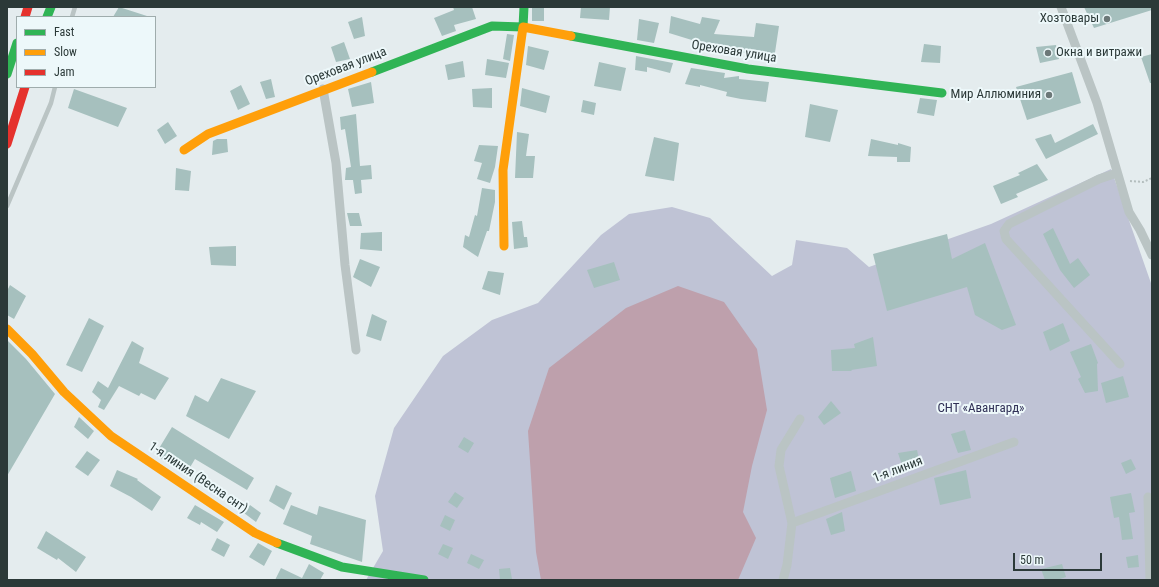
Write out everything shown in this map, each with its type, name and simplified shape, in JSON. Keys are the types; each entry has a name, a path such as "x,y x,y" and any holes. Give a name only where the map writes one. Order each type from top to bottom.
{"street":[{"path":"504,246 503,170 523,27 524,7"},
{"path":"1061,7 1097,104 1129,212 1152,254"},
{"name":"Ореховая улица","path":"184,150 208,134 492,26 523,27 748,69 942,93"},
{"path":"7,74 16,46"},
{"path":"7,144 25,88"},
{"path":"323,89 336,163 345,265 356,350"},
{"path":"1117,173 1098,179 1009,224 1004,231 1006,239 1120,364"},
{"name":"1-я линия (Весна снт)","path":"7,329 32,354 64,392 111,436 255,533 296,551 342,567 420,579"},
{"path":"783,580 787,564 792,523 779,466 781,450 800,419"},
{"name":"1-я линия","path":"792,523 1014,442"},
{"path":"1148,497 1150,580"}],"lane":[{"path":"7,206 51,103 55,88"}],"path":[{"path":"1117,173 1130,182 1142,182 1152,178"}],"green space":[{"name":"СНТ «Авангард»","path":"1111,169 1152,286 1152,580 366,580 383,551 375,496 394,428 443,356 492,320 538,303 601,235 629,214 672,207 710,218 772,276 792,265 796,240 847,248 869,267 991,224"}],"shaded area":[{"path":"678,286 724,302 757,349 767,410 752,466 743,512 756,538 738,580 541,580 536,552 528,431 549,368 626,308"}],"building":[{"path":"119,7 147,16 114,16"},
{"path":"453,7 472,7 476,19 454,25 456,31 442,36 434,18 454,10"},
{"path":"532,7 544,7 544,21 532,21"},
{"path":"581,7 610,7 609,20 580,18"},
{"name":"Хозтовары","path":"1084,7 1152,7 1152,10 1094,28"},
{"path":"671,16 700,24 702,17 720,20 714,34 754,37 756,23 779,26 774,59 752,56 752,54 722,49 723,45 695,41 669,33"},
{"path":"362,17 365,36 354,39 348,22"},
{"path":"639,19 659,23 654,43 637,40"},
{"path":"507,34 514,35 510,61 503,59"},
{"path":"344,42 350,59 336,62 331,47"},
{"path":"924,44 941,46 940,63 921,62"},
{"name":"Окна и витражи","path":"1056,45 1059,59 1040,63 1036,47"},
{"path":"528,46 549,51 544,70 526,65"},
{"path":"1152,54 1152,83 1150,83 1141,57"},
{"path":"636,56 673,63 670,73 647,67 647,72 635,70"},
{"path":"487,59 509,63 506,78 485,75"},
{"path":"463,61 465,77 448,80 445,65"},
{"path":"599,62 626,68 621,91 594,86"},
{"path":"691,68 725,73 724,78 739,76 739,79 769,82 766,102 726,96 727,92 700,85 700,87 685,84"},
{"name":"Мир Аллюминия","path":"1072,72 1081,103 1027,120 1016,87"},
{"path":"271,79 275,97 266,99 260,82"},
{"path":"371,82 374,103 352,107 348,89"},
{"path":"241,85 250,104 238,110 230,91"},
{"path":"492,88 492,108 473,107 472,89"},
{"path":"522,88 550,96 546,113 520,106"},
{"path":"74,89 127,108 118,127 68,108"},
{"path":"920,98 937,100 934,116 917,113"},
{"path":"583,100 596,103 594,115 581,112"},
{"path":"810,104 838,110 830,142 805,137"},
{"path":"356,114 360,166 371,165 372,179 361,180 362,193 355,194 353,180 345,180 346,168 351,167 345,129 341,130 340,117"},
{"path":"168,122 177,136 165,144 157,130"},
{"path":"1093,124 1098,134 1046,159 1035,139 1051,134 1055,143"},
{"path":"517,132 529,134 526,156 535,156 533,178 515,178"},
{"path":"654,137 679,143 674,181 645,176"},
{"path":"217,139 227,139 228,152 212,155 213,141"},
{"path":"871,139 898,145 898,143 911,147 910,162 897,162 897,157 868,156"},
{"path":"479,145 498,146 495,167 490,183 477,179 482,163 474,161"},
{"path":"1037,164 1048,180 1016,194 1018,197 1001,204 993,186 1020,175 1018,173"},
{"path":"176,168 191,171 189,191 175,190"},
{"path":"482,188 495,190 495,202 489,231 487,231 478,257 463,247 465,235 469,237 475,215 477,216"},
{"path":"347,213 359,213 362,226 350,226"},
{"path":"522,221 524,237 527,237 528,247 514,249 512,222"},
{"path":"1053,228 1070,264 1078,258 1090,275 1074,288 1060,270 1043,234"},
{"path":"382,232 382,251 360,249 361,233"},
{"path":"947,234 952,259 985,243 1016,325 1002,330 975,315 967,287 887,311 873,254"},
{"path":"236,246 236,266 211,265 209,247"},
{"path":"360,259 380,267 371,287 353,277"},
{"path":"614,262 620,280 594,288 587,270"},
{"path":"488,271 504,273 500,295 482,289"},
{"path":"10,285 26,296 14,319 7,315 7,291"},
{"path":"372,314 387,321 381,341 366,336"},
{"path":"89,318 104,326 82,372 66,365"},
{"path":"1063,323 1070,341 1050,351 1043,332"},
{"path":"873,337 877,366 851,370 852,371 832,371 831,350 855,348 854,344"},
{"path":"7,340 26,359 55,394 7,476"},
{"path":"132,341 144,348 139,363 169,378 155,400 141,393 139,396 119,386 104,410 98,407 101,400 92,392 98,381 108,388"},
{"path":"1091,344 1098,363 1098,391 1085,393 1078,379 1081,377 1070,352"},
{"path":"1123,376 1129,397 1106,403 1101,383"},
{"path":"221,378 256,391 229,439 186,416 195,395 208,402"},
{"path":"831,401 841,413 824,425 818,417"},
{"path":"79,417 94,431 88,439 74,427"},
{"path":"172,427 254,478 247,490 195,459 186,474 155,455"},
{"path":"965,430 971,450 958,453 951,434"},
{"path":"464,437 474,443 468,453 458,447"},
{"path":"917,450 920,464 903,468 898,453"},
{"path":"87,451 100,460 88,476 75,467"},
{"path":"1131,459 1136,469 1126,474 1121,463"},
{"path":"117,470 138,479 137,480 161,497 152,511 131,497 110,486"},
{"path":"966,470 971,498 940,505 934,478"},
{"path":"851,471 856,491 835,498 830,478"},
{"path":"276,485 292,493 284,510 269,501"},
{"path":"455,492 464,498 457,508 448,502"},
{"path":"1131,493 1135,512 1129,513 1133,539 1122,540 1119,517 1114,518 1110,497"},
{"path":"195,505 224,522 217,532 201,522 200,525 187,518"},
{"path":"250,505 261,513 256,522 244,513"},
{"path":"291,505 317,515 319,506 366,520 362,562 310,544 312,536 283,524"},
{"path":"842,512 845,531 831,535 826,519"},
{"path":"445,515 455,520 450,531 440,526"},
{"path":"46,531 86,557 76,572 58,558 57,560 37,548"},
{"path":"217,538 230,545 224,557 211,550"},
{"path":"258,543 272,551 264,566 249,557"},
{"path":"443,544 453,548 448,559 438,554"},
{"path":"471,554 484,560 479,569 467,563"},
{"path":"1138,555 1139,567 1128,568 1126,557"},
{"path":"309,564 324,573 320,580 275,580 281,568 302,578"},
{"path":"1062,564 1066,577 1057,580 1045,580 1041,569"},
{"path":"510,568 512,579 500,580 499,569"}],"traffic: fast":[{"path":"47,16 51,7"},
{"path":"372,72 492,26 523,27 524,7"},
{"path":"571,36 748,69 942,93"},
{"path":"7,74 16,46"},
{"path":"277,543 342,567 424,580"}],"traffic: slow":[{"path":"504,246 503,170 523,27 571,36"},
{"path":"184,150 208,134 372,72"},
{"path":"7,329 32,354 64,392 111,436 255,533 277,543"}],"traffic: jam":[{"path":"25,16 28,7"},
{"path":"7,144 25,88"}],"place":[{"name":"Хозтовары","path":"1107,19"},
{"name":"Окна и витражи","path":"1048,53"},
{"name":"Мир Аллюминия","path":"1049,95"}]}
